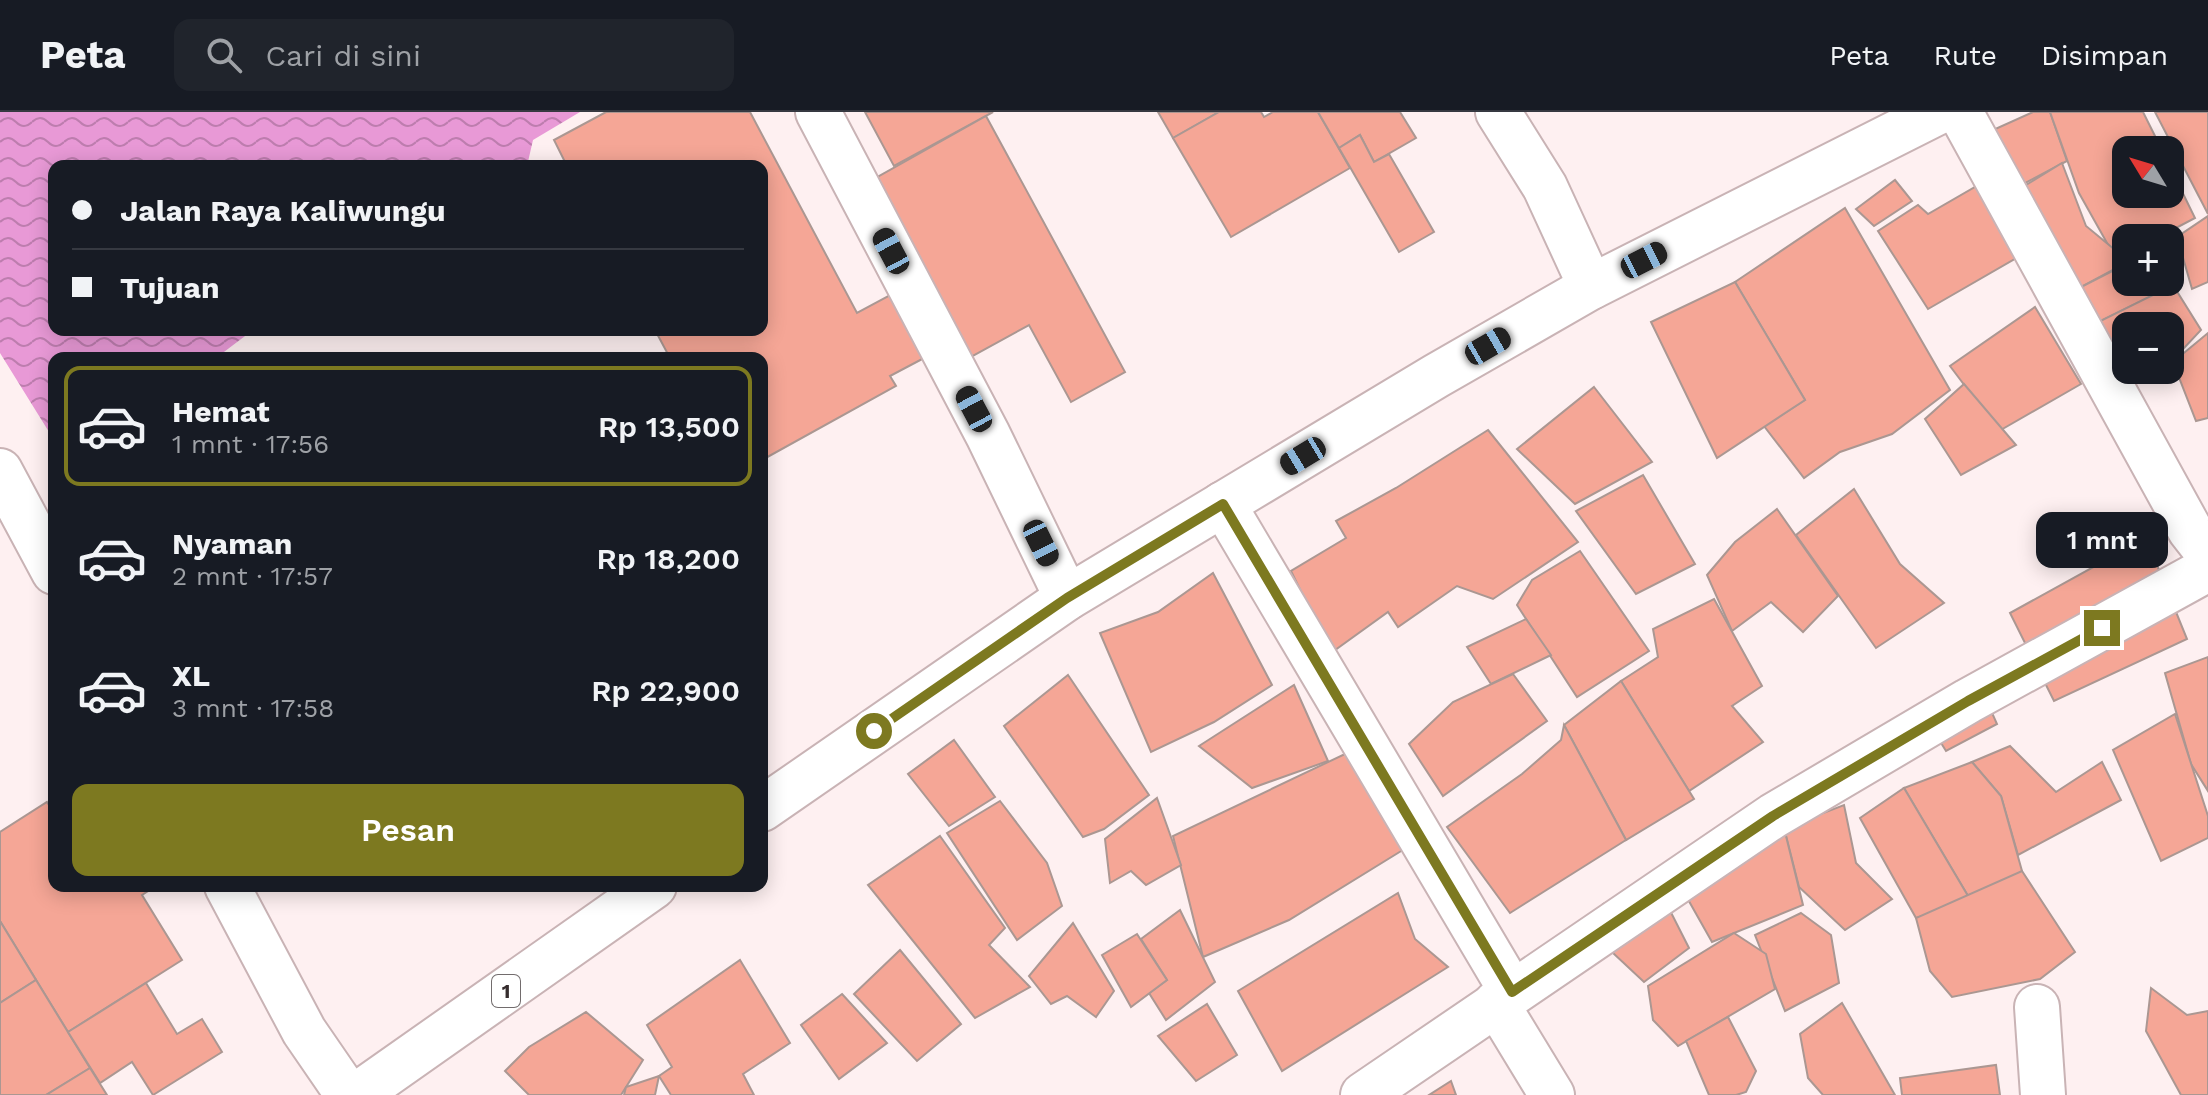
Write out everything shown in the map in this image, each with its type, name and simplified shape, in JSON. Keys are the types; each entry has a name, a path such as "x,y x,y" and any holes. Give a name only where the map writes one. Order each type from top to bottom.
{"street":[{"path":"818,112 988,435 1067,598"},
{"path":"1498,112 1545,187 1591,287"},
{"path":"768,805 1067,598 1223,504 1591,287 1938,112"},
{"path":"1960,112 2190,530 2208,553"},
{"path":"4,489 48,562"},
{"path":"1223,504 1504,998 1552,1095"},
{"path":"1363,1095 1773,816 1968,701 2208,569"},
{"path":"230,892 304,1031 348,1095"},
{"name":"1","path":"357,1095 645,892"},
{"path":"2037,1007 2043,1095"}],"water":[{"path":"0,112 580,112 533,140 528,160 48,160 48,336 245,336 224,352 48,352 48,430 0,353"}],"building":[{"path":"606,112 750,112 857,313 892,294 926,357 890,376 896,386 768,457 768,352 667,352 658,336 768,336 768,160 564,160 554,140"},
{"path":"865,112 993,112 894,166"},
{"path":"1158,112 1219,112 1173,138"},
{"path":"1219,112 1261,112 1264,117 1273,112 1318,112 1350,168 1231,237 1173,138"},
{"path":"1318,112 1400,112 1416,138 1374,162 1360,135 1339,148"},
{"path":"2033,112 2050,112 2067,161 2012,190 1982,135"},
{"path":"2050,112 2143,112 2155,136 2112,136 2112,208 2184,208 2184,196 2195,218 2184,224 2112,224 2112,252 2079,193"},
{"path":"2155,112 2208,112 2208,214 2184,168 2184,136 2167,136"},
{"path":"986,116 1125,372 1071,402 1029,325 971,357 874,179"},
{"path":"1360,135 1374,162 1389,154 1434,232 1399,252 1339,148"},
{"path":"2062,163 2086,226 2112,247 2112,270 2070,293 1998,202"},
{"path":"1895,180 1912,201 1874,226 1856,209"},
{"path":"1975,187 1991,199 2018,257 1928,309 1878,231 1918,205 1928,214"},
{"path":"1845,208 1950,390 1892,434 1840,452 1804,478 1764,426 1805,400 1735,282"},
{"path":"2208,216 2208,282 2192,289 2184,261 2184,232"},
{"path":"2112,271 2112,296 2152,296 2119,312 2112,312 2112,316 2097,323 2084,309 2083,286"},
{"path":"1735,282 1805,400 1717,458 1651,322"},
{"path":"2151,296 2180,296 2201,330 2184,348 2184,312 2118,312"},
{"path":"2035,307 2081,384 1999,431 1950,366"},
{"path":"2112,315 2112,384 2120,384 2096,394 2072,335"},
{"path":"2208,333 2208,418 2196,421 2182,384 2184,384 2184,353"},
{"path":"1964,384 2016,445 1961,475 1925,419"},
{"path":"1594,387 1652,462 1575,504 1517,449"},
{"path":"1488,430 1578,542 1493,599 1457,586 1398,627 1388,612 1331,653 1291,571 1346,538 1336,521 1396,488"},
{"path":"1643,475 1695,564 1636,594 1576,511"},
{"path":"1854,489 1900,564 1944,603 1876,648 1796,535"},
{"path":"1777,509 1838,596 1803,632 1771,602 1732,631 1707,575 1735,542"},
{"path":"2146,538 2187,639 2054,701 2010,613"},
{"path":"1580,551 1649,651 1577,697 1517,605 1532,580"},
{"path":"1213,573 1272,685 1214,722 1151,752 1100,633 1158,612"},
{"path":"1714,599 1762,686 1732,706 1763,742 1689,791 1621,681 1658,657 1653,629"},
{"path":"1526,619 1551,655 1491,684 1467,647"},
{"path":"2208,657 2208,791 2191,764 2165,673"},
{"path":"1513,674 1547,721 1443,796 1409,744 1453,702"},
{"path":"1068,675 1149,795 1104,829 1083,837 1004,726"},
{"path":"1976,677 1997,724 1946,751 1922,712"},
{"path":"1621,681 1694,799 1626,840 1564,725"},
{"path":"1294,685 1328,761 1252,788 1199,746"},
{"path":"2175,714 2208,816 2208,838 2161,861 2113,750"},
{"path":"1564,725 1626,840 1510,913 1447,827 1522,774 1561,740"},
{"path":"954,740 995,797 949,826 908,774"},
{"path":"2010,746 2056,792 2102,762 2121,800 2018,855 2001,796 1972,762"},
{"path":"1347,753 1406,848 1289,920 1203,957 1173,836"},
{"path":"1972,762 2001,796 2022,871 1971,901 1904,788"},
{"path":"1904,788 1971,901 1916,918 1860,818"},
{"path":"1157,798 1181,865 1146,885 1131,871 1110,883 1105,839"},
{"path":"1000,801 1047,863 1062,906 1017,940 947,833"},
{"path":"47,802 48,892 147,892 142,895 182,960 68,1032 0,921 0,832"},
{"path":"1844,805 1856,863 1892,899 1845,930 1799,887 1784,828"},
{"path":"1784,828 1803,905 1712,942 1681,887"},
{"path":"940,836 1005,928 989,945 1030,987 975,1018 868,885"},
{"path":"2022,871 2075,952 2040,979 1952,997 1930,971 1916,918"},
{"path":"1654,879 1689,948 1644,982 1613,953 1603,904"},
{"path":"1398,893 1415,939 1448,967 1282,1071 1238,991"},
{"path":"1180,910 1215,982 1166,1020 1149,993 1167,980 1141,939"},
{"path":"1801,913 1831,935 1839,983 1785,1011 1755,935"},
{"path":"0,921 36,980 0,1003"},
{"path":"1073,923 1114,991 1096,1017 1067,996 1051,1004 1029,976"},
{"path":"1734,933 1766,954 1775,989 1678,1046 1653,1020 1648,986"},
{"path":"1137,934 1167,980 1131,1007 1102,955"},
{"path":"900,950 961,1024 917,1061 854,994"},
{"path":"740,960 790,1043 743,1074 754,1095 671,1095 659,1076 672,1067 647,1025"},
{"path":"36,980 90,1068 46,1095 0,1095 0,1003"},
{"path":"146,983 177,1034 202,1019 222,1052 153,1095 132,1062 100,1083 68,1032"},
{"path":"2151,988 2187,1015 2208,1011 2208,1095 2181,1095 2146,1031"},
{"path":"842,994 887,1043 839,1079 801,1025"},
{"path":"1842,1003 1895,1095 1823,1095 1808,1078 1800,1034"},
{"path":"1207,1004 1237,1055 1196,1081 1158,1036"},
{"path":"586,1012 643,1060 621,1095 529,1095 505,1071 529,1047"},
{"path":"1728,1017 1756,1071 1746,1092 1709,1095 1686,1041"},
{"path":"1996,1065 2000,1095 1902,1095 1900,1078"},
{"path":"90,1068 107,1095 46,1095"},
{"path":"659,1076 655,1095 624,1095 626,1087"},
{"path":"1451,1081 1456,1095 1429,1095"}],"route":[{"path":"874,731 1067,598 1223,504 1512,992 1773,816 1968,701 2102,628"}]}
